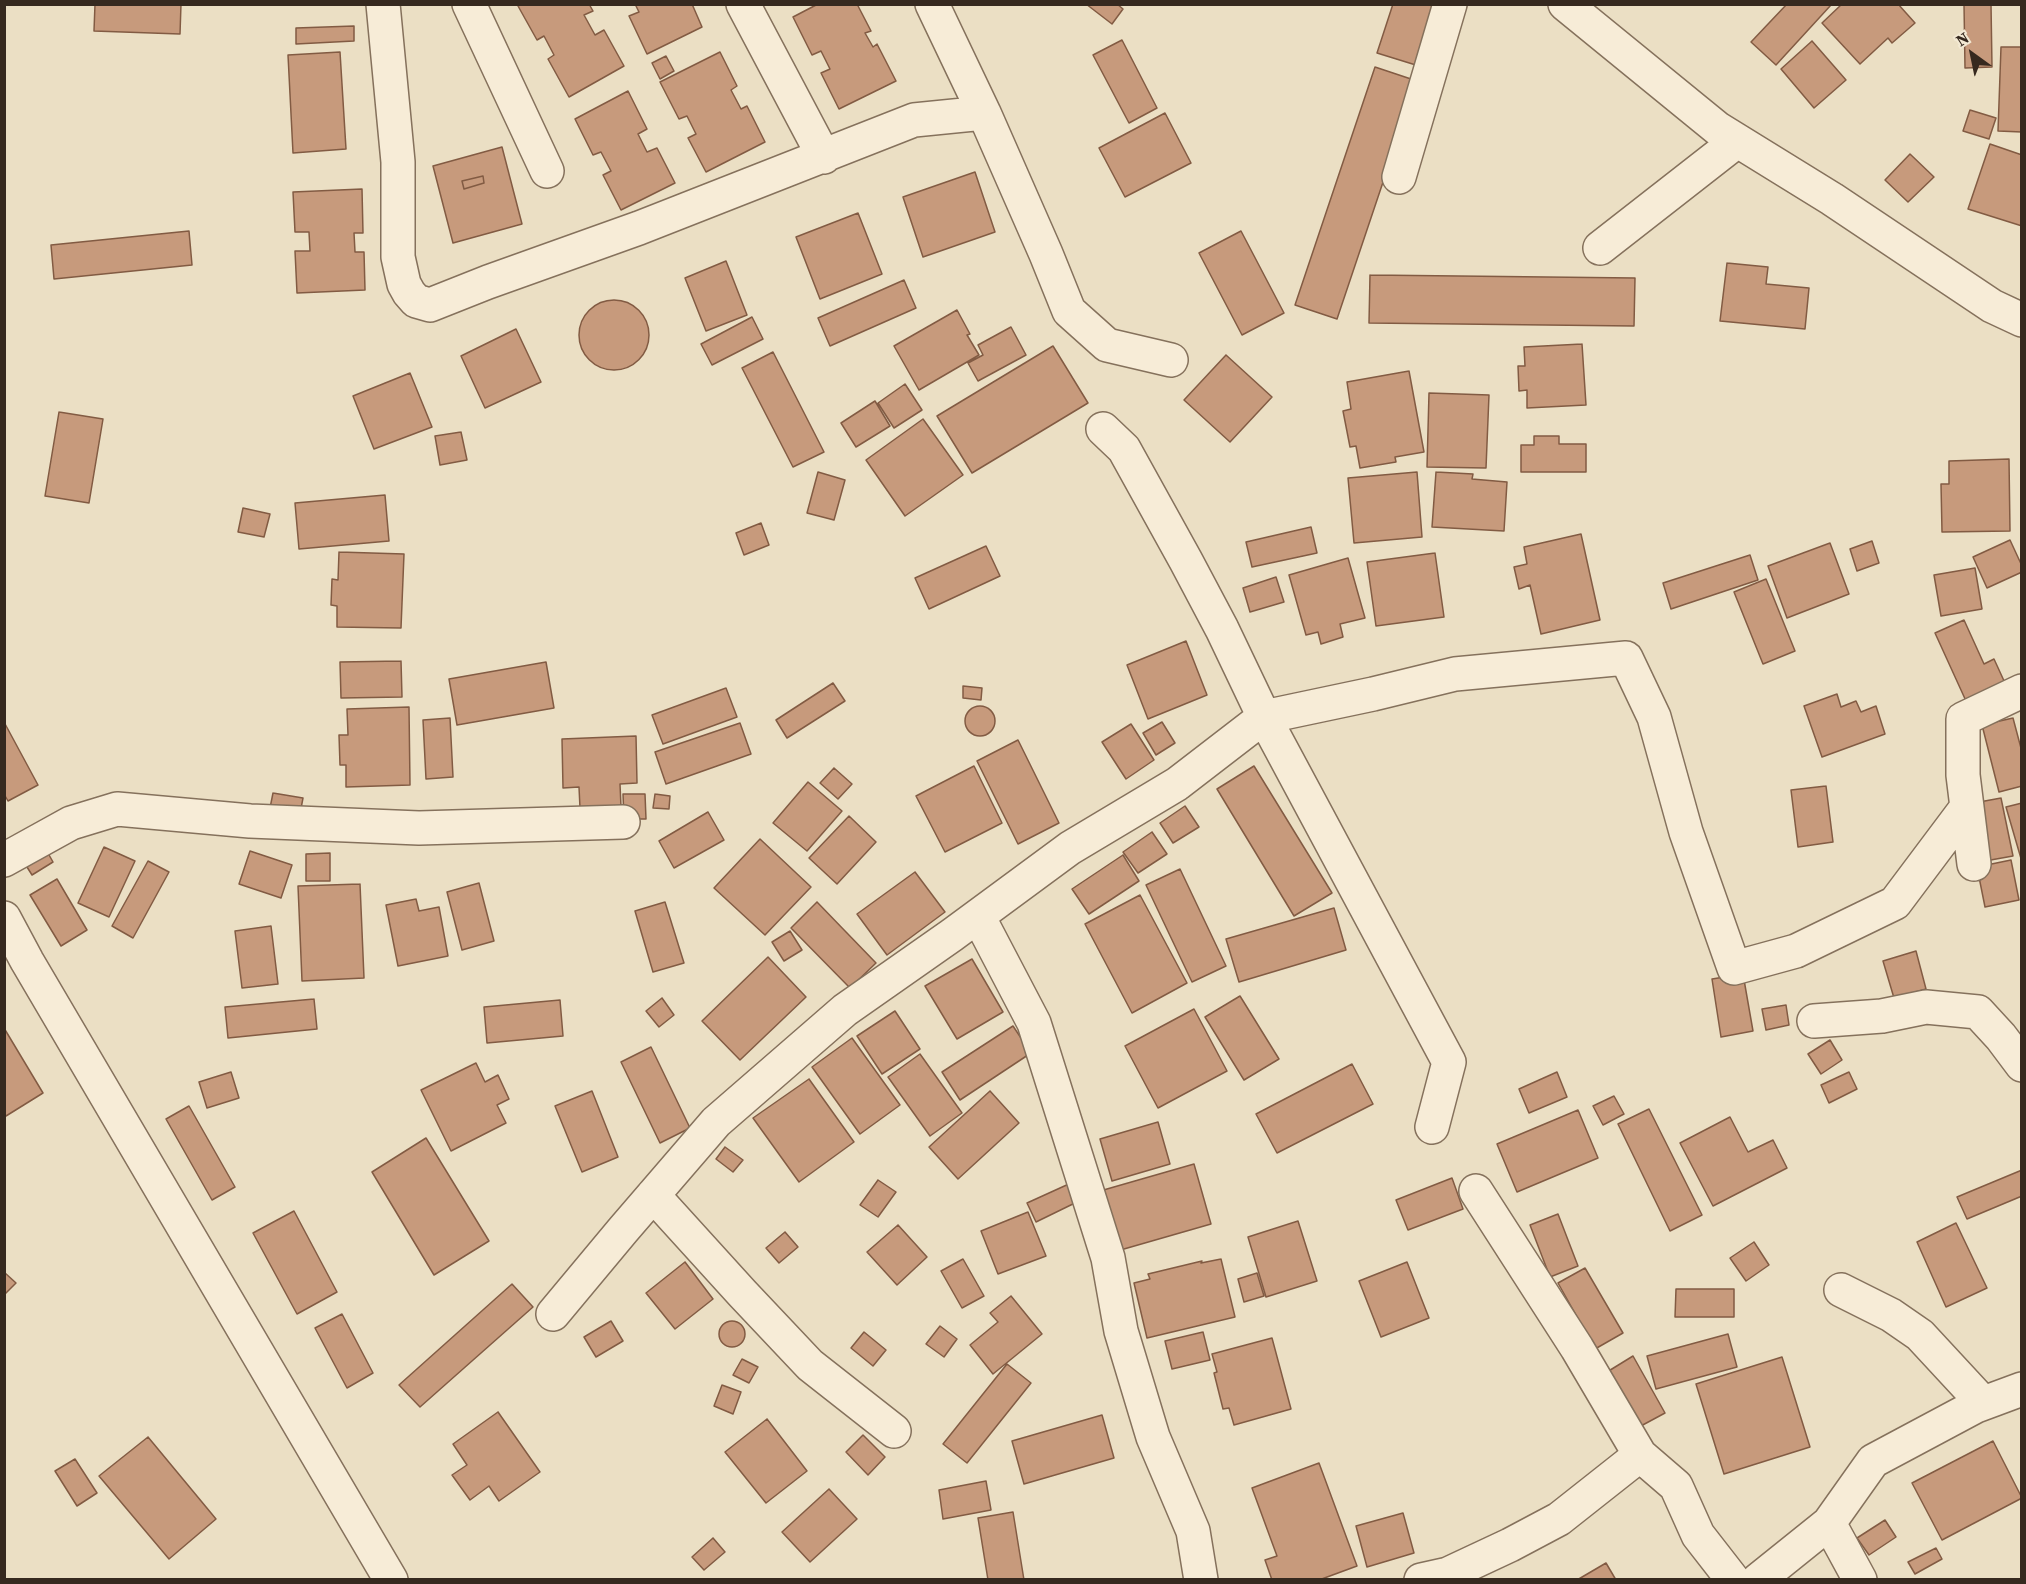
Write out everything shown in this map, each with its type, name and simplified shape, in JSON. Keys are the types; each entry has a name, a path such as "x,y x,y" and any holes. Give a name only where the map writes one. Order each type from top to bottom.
{"street":[{"path":"383,4 399,162 398,257 404,284 416,301 430,304 639,228 914,120 984,113"},
{"path":"469,4 547,171"},
{"path":"743,4 824,157"},
{"path":"932,4 1047,254 1069,311 1107,345 1171,360"},
{"path":"1399,177 1450,4"},
{"path":"1565,4 1717,128 1832,199 1992,306 2022,320"},
{"path":"1600,248 1737,141"},
{"path":"1103,429 1124,449 1222,629 1264,717 1449,1062 1432,1127"},
{"path":"553,1314 716,1122 845,1010 1070,848 1177,784 1264,717 1455,674 1626,658 1654,717 1686,832 1734,968 1796,951 1895,903 1967,807"},
{"path":"1974,864 1963,775 1963,719 2022,691"},
{"path":"4,860 71,823 117,809 250,821 419,828 623,822"},
{"path":"978,916 1034,1023 1108,1258 1120,1331 1153,1437 1193,1531 1201,1580"},
{"path":"4,918 389,1578"},
{"path":"1814,1020 1882,1016 1926,1007 1978,1012 2022,1065"},
{"path":"1476,1191 1577,1348 1640,1455 1676,1486 1698,1535 1733,1580"},
{"path":"653,1195 810,1365 894,1431"},
{"path":"1840,1290 1891,1315 1920,1335 1983,1403"},
{"path":"1758,1580 1829,1523 1873,1461 1983,1403 2022,1389"},
{"path":"1421,1580 1448,1574 1559,1519 1640,1455"},
{"path":"1829,1523 1860,1580"}],"building":[{"path":"95,4 181,4 180,34 94,31"},
{"path":"522,4 589,4 593,11 584,15 595,35 604,30 624,66 569,97 548,59 554,55 544,36 537,40 518,6"},
{"path":"635,4 692,4 702,27 647,54 629,16 639,12"},
{"path":"818,4 857,4 871,31 865,33 873,47 877,44 896,81 839,109 821,73 830,69 821,51 812,55 793,17"},
{"path":"1086,4 1117,4 1123,9 1112,24"},
{"path":"1393,4 1438,4 1419,66 1377,53"},
{"path":"1787,4 1831,5 1776,65 1751,42"},
{"path":"1842,4 1898,4 1915,23 1892,43 1888,38 1860,64 1822,23"},
{"path":"1964,4 1991,4 1992,67 1965,68"},
{"path":"354,26 354,41 296,44 296,28"},
{"path":"1122,40 1157,108 1129,123 1093,55"},
{"path":"1812,41 1846,80 1814,108 1781,69"},
{"path":"2001,47 2022,47 2022,132 1998,131"},
{"path":"340,52 346,149 293,153 288,55"},
{"path":"720,52 737,86 731,90 741,109 747,106 765,142 706,172 688,138 696,134 687,116 679,119 660,82"},
{"path":"666,56 674,71 660,79 652,63"},
{"path":"1375,67 1417,81 1337,319 1295,305"},
{"path":"628,91 647,129 638,134 647,152 657,148 675,183 621,210 603,175 611,171 601,152 593,155 575,119"},
{"path":"1970,110 1996,118 1989,139 1963,131"},
{"path":"1165,113 1191,163 1125,197 1099,148"},
{"path":"1990,144 2022,155 2022,226 1968,209"},
{"path":"502,147 522,224 453,243 433,166","holes":["483,176 484,183 464,189 462,181"]},
{"path":"1910,154 1934,177 1908,202 1885,180"},
{"path":"975,172 995,232 923,257 903,197"},
{"path":"483,176 484,183 464,189 462,181"},
{"path":"362,189 363,233 354,233 355,252 364,252 365,290 297,293 295,251 310,251 309,232 295,232 293,192"},
{"path":"858,213 882,274 820,299 796,237"},
{"path":"189,231 192,265 54,279 51,245"},
{"path":"1241,231 1284,313 1242,335 1199,253"},
{"path":"726,261 747,315 706,331 685,278"},
{"path":"1727,263 1768,267 1766,284 1809,288 1805,329 1720,321"},
{"path":"1370,275 1635,278 1634,326 1369,323"},
{"path":"904,280 916,308 830,346 818,318"},
{"path":"614,300 633,306 643,316 649,335 643,354 633,364 614,370 595,364 585,354 579,335 585,316 595,306"},
{"path":"957,310 970,334 967,335 979,355 919,390 894,346"},
{"path":"752,317 763,339 712,365 701,344"},
{"path":"1011,327 1026,355 978,381 968,363 983,355 978,345"},
{"path":"516,329 541,382 485,408 461,356"},
{"path":"1582,344 1586,405 1527,408 1527,390 1519,391 1518,366 1525,366 1524,347"},
{"path":"1053,346 1088,403 972,473 937,416"},
{"path":"773,352 824,452 793,467 742,368"},
{"path":"1226,355 1272,397 1230,442 1184,400"},
{"path":"1409,371 1424,452 1395,457 1396,462 1360,468 1356,446 1350,447 1343,411 1351,409 1347,382"},
{"path":"410,373 432,427 374,449 353,396"},
{"path":"905,384 922,410 894,428 878,403"},
{"path":"1429,393 1489,395 1486,468 1427,467"},
{"path":"875,401 890,426 856,447 841,423"},
{"path":"59,412 103,419 89,503 45,496"},
{"path":"923,419 963,475 905,516 866,460"},
{"path":"461,432 467,460 440,465 435,436"},
{"path":"1534,436 1559,436 1559,444 1586,444 1586,472 1521,472 1521,445 1534,445"},
{"path":"2009,459 2010,531 1942,532 1941,484 1949,484 1949,461"},
{"path":"818,472 845,480 834,520 807,513"},
{"path":"1417,472 1422,537 1354,543 1348,478"},
{"path":"1436,472 1473,474 1472,479 1507,482 1504,531 1432,527"},
{"path":"385,495 389,541 299,549 295,503"},
{"path":"243,508 270,514 264,537 238,532"},
{"path":"761,523 769,545 744,555 736,533"},
{"path":"1311,527 1317,553 1252,567 1246,542"},
{"path":"1581,534 1600,620 1541,634 1530,585 1519,589 1514,567 1527,564 1524,547"},
{"path":"2010,540 2022,566 2022,572 1987,588 1973,557"},
{"path":"1872,541 1879,563 1857,571 1850,549"},
{"path":"1830,543 1849,594 1787,618 1768,566"},
{"path":"986,546 1000,576 929,609 915,578"},
{"path":"339,552 404,554 401,628 337,627 337,606 331,605 332,579 338,580"},
{"path":"1435,553 1444,617 1376,626 1367,562"},
{"path":"1750,555 1758,580 1671,609 1663,583"},
{"path":"1348,558 1365,618 1340,624 1343,637 1321,644 1318,632 1306,635 1289,575"},
{"path":"1975,568 1982,609 1941,616 1934,575"},
{"path":"1276,577 1284,602 1250,612 1243,588"},
{"path":"1766,579 1795,651 1763,664 1734,592"},
{"path":"1964,620 1984,664 1994,659 2005,683 1966,701 1935,633"},
{"path":"1186,641 1207,695 1148,719 1127,665"},
{"path":"401,661 402,697 341,698 340,662"},
{"path":"546,662 554,708 457,725 449,679"},
{"path":"833,683 845,701 787,738 776,720"},
{"path":"963,686 982,688 981,700 963,698"},
{"path":"726,688 737,717 663,744 652,715"},
{"path":"1837,694 1841,707 1856,701 1861,712 1876,706 1885,734 1822,757 1804,706"},
{"path":"980,706 990,711 995,721 990,731 980,736 970,731 965,721 970,711"},
{"path":"409,707 410,785 346,787 346,765 340,765 339,735 348,735 347,709"},
{"path":"450,718 453,777 426,779 423,720"},
{"path":"2013,718 2022,752 2022,786 1999,792 1982,725"},
{"path":"4,722 38,785 8,801 4,794"},
{"path":"1162,722 1175,743 1156,755 1143,733"},
{"path":"740,723 751,754 666,784 655,752"},
{"path":"1131,724 1154,760 1126,779 1102,742"},
{"path":"636,736 637,783 620,784 621,807 580,808 579,787 563,788 562,739"},
{"path":"1018,740 1059,823 1018,844 977,761"},
{"path":"974,766 1002,823 945,852 916,796"},
{"path":"1254,766 1332,893 1294,916 1217,789"},
{"path":"834,768 852,784 838,799 820,783"},
{"path":"808,782 842,811 807,851 773,823"},
{"path":"1826,786 1833,842 1798,847 1791,790"},
{"path":"273,793 303,798 299,819 269,813"},
{"path":"623,794 645,794 646,819 624,819"},
{"path":"655,794 670,796 669,809 653,808"},
{"path":"2001,798 2013,856 1985,861 1974,803"},
{"path":"2022,803 2022,862 2006,807"},
{"path":"1185,806 1199,827 1173,843 1160,823"},
{"path":"708,812 724,840 674,868 659,841"},
{"path":"849,816 876,842 837,884 809,858"},
{"path":"1152,832 1167,854 1138,873 1123,852"},
{"path":"760,839 811,887 765,935 714,888"},
{"path":"44,846 53,862 32,875 22,859"},
{"path":"104,847 135,861 109,917 78,903"},
{"path":"250,851 292,865 281,898 239,884"},
{"path":"330,853 330,881 306,881 306,854"},
{"path":"1123,855 1139,881 1089,914 1072,889"},
{"path":"2011,860 2019,900 1985,907 1977,867"},
{"path":"148,861 169,872 133,938 112,926"},
{"path":"1180,869 1226,966 1192,982 1146,885"},
{"path":"915,872 945,912 887,955 857,914"},
{"path":"57,879 87,930 61,946 30,895"},
{"path":"479,883 494,941 462,950 447,892"},
{"path":"360,884 364,978 302,981 298,886"},
{"path":"1140,895 1187,983 1132,1013 1085,924"},
{"path":"416,899 419,911 439,907 448,956 398,966 386,905"},
{"path":"665,902 684,963 653,972 635,911"},
{"path":"817,902 876,963 850,988 791,928"},
{"path":"1334,908 1346,950 1239,982 1226,939"},
{"path":"271,926 278,984 242,988 235,931"},
{"path":"790,931 802,950 784,961 772,942"},
{"path":"1916,951 1926,989 1894,998 1883,961"},
{"path":"768,957 806,997 740,1060 702,1021"},
{"path":"972,959 1003,1012 957,1039 925,986"},
{"path":"1743,974 1753,1031 1721,1037 1712,979"},
{"path":"1240,996 1279,1059 1244,1080 1205,1017"},
{"path":"662,998 674,1015 659,1027 646,1011"},
{"path":"314,999 317,1029 228,1038 225,1007"},
{"path":"560,1000 563,1036 487,1043 484,1007"},
{"path":"1786,1005 1789,1025 1766,1030 1762,1009"},
{"path":"1194,1009 1227,1071 1158,1108 1125,1046"},
{"path":"895,1011 920,1049 882,1074 857,1036"},
{"path":"1013,1026 1031,1053 960,1100 942,1072"},
{"path":"4,1028 43,1093 6,1116 4,1113"},
{"path":"852,1038 900,1105 860,1134 812,1067"},
{"path":"1830,1040 1842,1060 1821,1074 1808,1054"},
{"path":"651,1047 690,1128 660,1143 621,1062"},
{"path":"920,1054 962,1113 930,1136 888,1077"},
{"path":"476,1063 485,1082 498,1075 509,1099 497,1105 506,1123 451,1151 421,1090"},
{"path":"1352,1064 1373,1104 1277,1153 1256,1114"},
{"path":"231,1072 239,1098 207,1108 199,1082"},
{"path":"1557,1072 1567,1097 1529,1113 1519,1089"},
{"path":"1849,1072 1857,1089 1829,1103 1821,1085"},
{"path":"809,1079 854,1142 799,1182 753,1118"},
{"path":"592,1091 618,1157 582,1172 555,1106"},
{"path":"990,1091 1019,1123 958,1179 929,1147"},
{"path":"1614,1096 1624,1114 1603,1125 1593,1106"},
{"path":"189,1106 235,1187 212,1200 166,1119"},
{"path":"1649,1109 1702,1215 1670,1231 1618,1124"},
{"path":"1578,1110 1598,1158 1517,1192 1497,1144"},
{"path":"1730,1117 1748,1152 1773,1140 1787,1168 1713,1206 1680,1143"},
{"path":"1158,1122 1170,1164 1112,1181 1100,1139"},
{"path":"426,1138 489,1241 434,1275 372,1172"},
{"path":"725,1147 743,1160 733,1172 716,1159"},
{"path":"1194,1164 1211,1224 1117,1251 1100,1191"},
{"path":"2022,1170 2022,1196 1967,1219 1957,1197"},
{"path":"1452,1178 1463,1209 1408,1230 1396,1200"},
{"path":"878,1180 896,1192 878,1217 860,1205"},
{"path":"1071,1183 1079,1201 1036,1222 1027,1203"},
{"path":"294,1211 337,1292 297,1314 253,1233"},
{"path":"1028,1212 1046,1256 998,1274 981,1231"},
{"path":"1558,1214 1578,1266 1550,1277 1530,1225"},
{"path":"1298,1221 1317,1281 1266,1297 1248,1237"},
{"path":"1956,1223 1987,1288 1946,1307 1917,1242"},
{"path":"898,1225 927,1257 897,1285 867,1252"},
{"path":"785,1232 798,1247 779,1263 766,1248"},
{"path":"1754,1242 1769,1265 1746,1281 1730,1258"},
{"path":"963,1259 984,1296 962,1308 941,1271"},
{"path":"1221,1259 1235,1317 1147,1338 1134,1283 1150,1279 1148,1274 1202,1261 1201,1263"},
{"path":"685,1262 713,1299 675,1329 646,1293"},
{"path":"1407,1262 1429,1318 1381,1337 1359,1281"},
{"path":"1585,1268 1623,1333 1595,1349 1558,1283"},
{"path":"4,1272 16,1283 4,1295"},
{"path":"1257,1273 1264,1296 1244,1302 1238,1279"},
{"path":"512,1284 533,1307 420,1407 399,1385"},
{"path":"1676,1289 1734,1289 1734,1317 1675,1317"},
{"path":"1011,1296 1042,1334 993,1374 970,1345 998,1322 990,1313"},
{"path":"342,1314 373,1373 347,1388 315,1328"},
{"path":"611,1321 623,1341 596,1357 584,1337"},
{"path":"732,1321 741,1325 745,1334 741,1343 732,1347 723,1343 719,1334 723,1325"},
{"path":"940,1326 957,1339 944,1357 926,1344"},
{"path":"864,1332 886,1350 873,1366 851,1348"},
{"path":"1203,1332 1210,1360 1172,1369 1165,1341"},
{"path":"1728,1334 1737,1367 1656,1389 1647,1356"},
{"path":"1272,1338 1291,1409 1234,1425 1229,1408 1223,1409 1212,1354"},
{"path":"1633,1356 1665,1413 1639,1427 1607,1372"},
{"path":"1782,1357 1810,1447 1724,1474 1696,1384"},
{"path":"742,1359 758,1367 749,1383 733,1375"},
{"path":"1007,1364 1031,1383 967,1463 943,1444"},
{"path":"722,1385 741,1392 733,1414 714,1406"},
{"path":"498,1412 540,1472 499,1501 489,1486 470,1500 452,1475 467,1465 453,1444"},
{"path":"1102,1415 1114,1458 1024,1484 1012,1441"},
{"path":"767,1419 807,1471 766,1503 725,1452"},
{"path":"863,1435 885,1457 868,1475 846,1452"},
{"path":"148,1437 216,1519 169,1559 99,1476"},
{"path":"1993,1441 2022,1498 1942,1540 1912,1483"},
{"path":"75,1459 97,1493 77,1506 55,1471"},
{"path":"1319,1463 1357,1566 1319,1580 1272,1580 1265,1560 1277,1556 1252,1488"},
{"path":"986,1481 991,1510 943,1519 939,1490"},
{"path":"829,1489 857,1519 810,1562 782,1532"},
{"path":"1013,1512 1024,1580 988,1580 978,1518"},
{"path":"1403,1513 1414,1553 1367,1567 1356,1526"},
{"path":"1885,1520 1896,1537 1869,1555 1857,1538"},
{"path":"713,1538 725,1552 704,1570 692,1557"},
{"path":"1936,1548 1942,1559 1915,1574 1908,1562"},
{"path":"1606,1563 1616,1580 1577,1580"}]}
